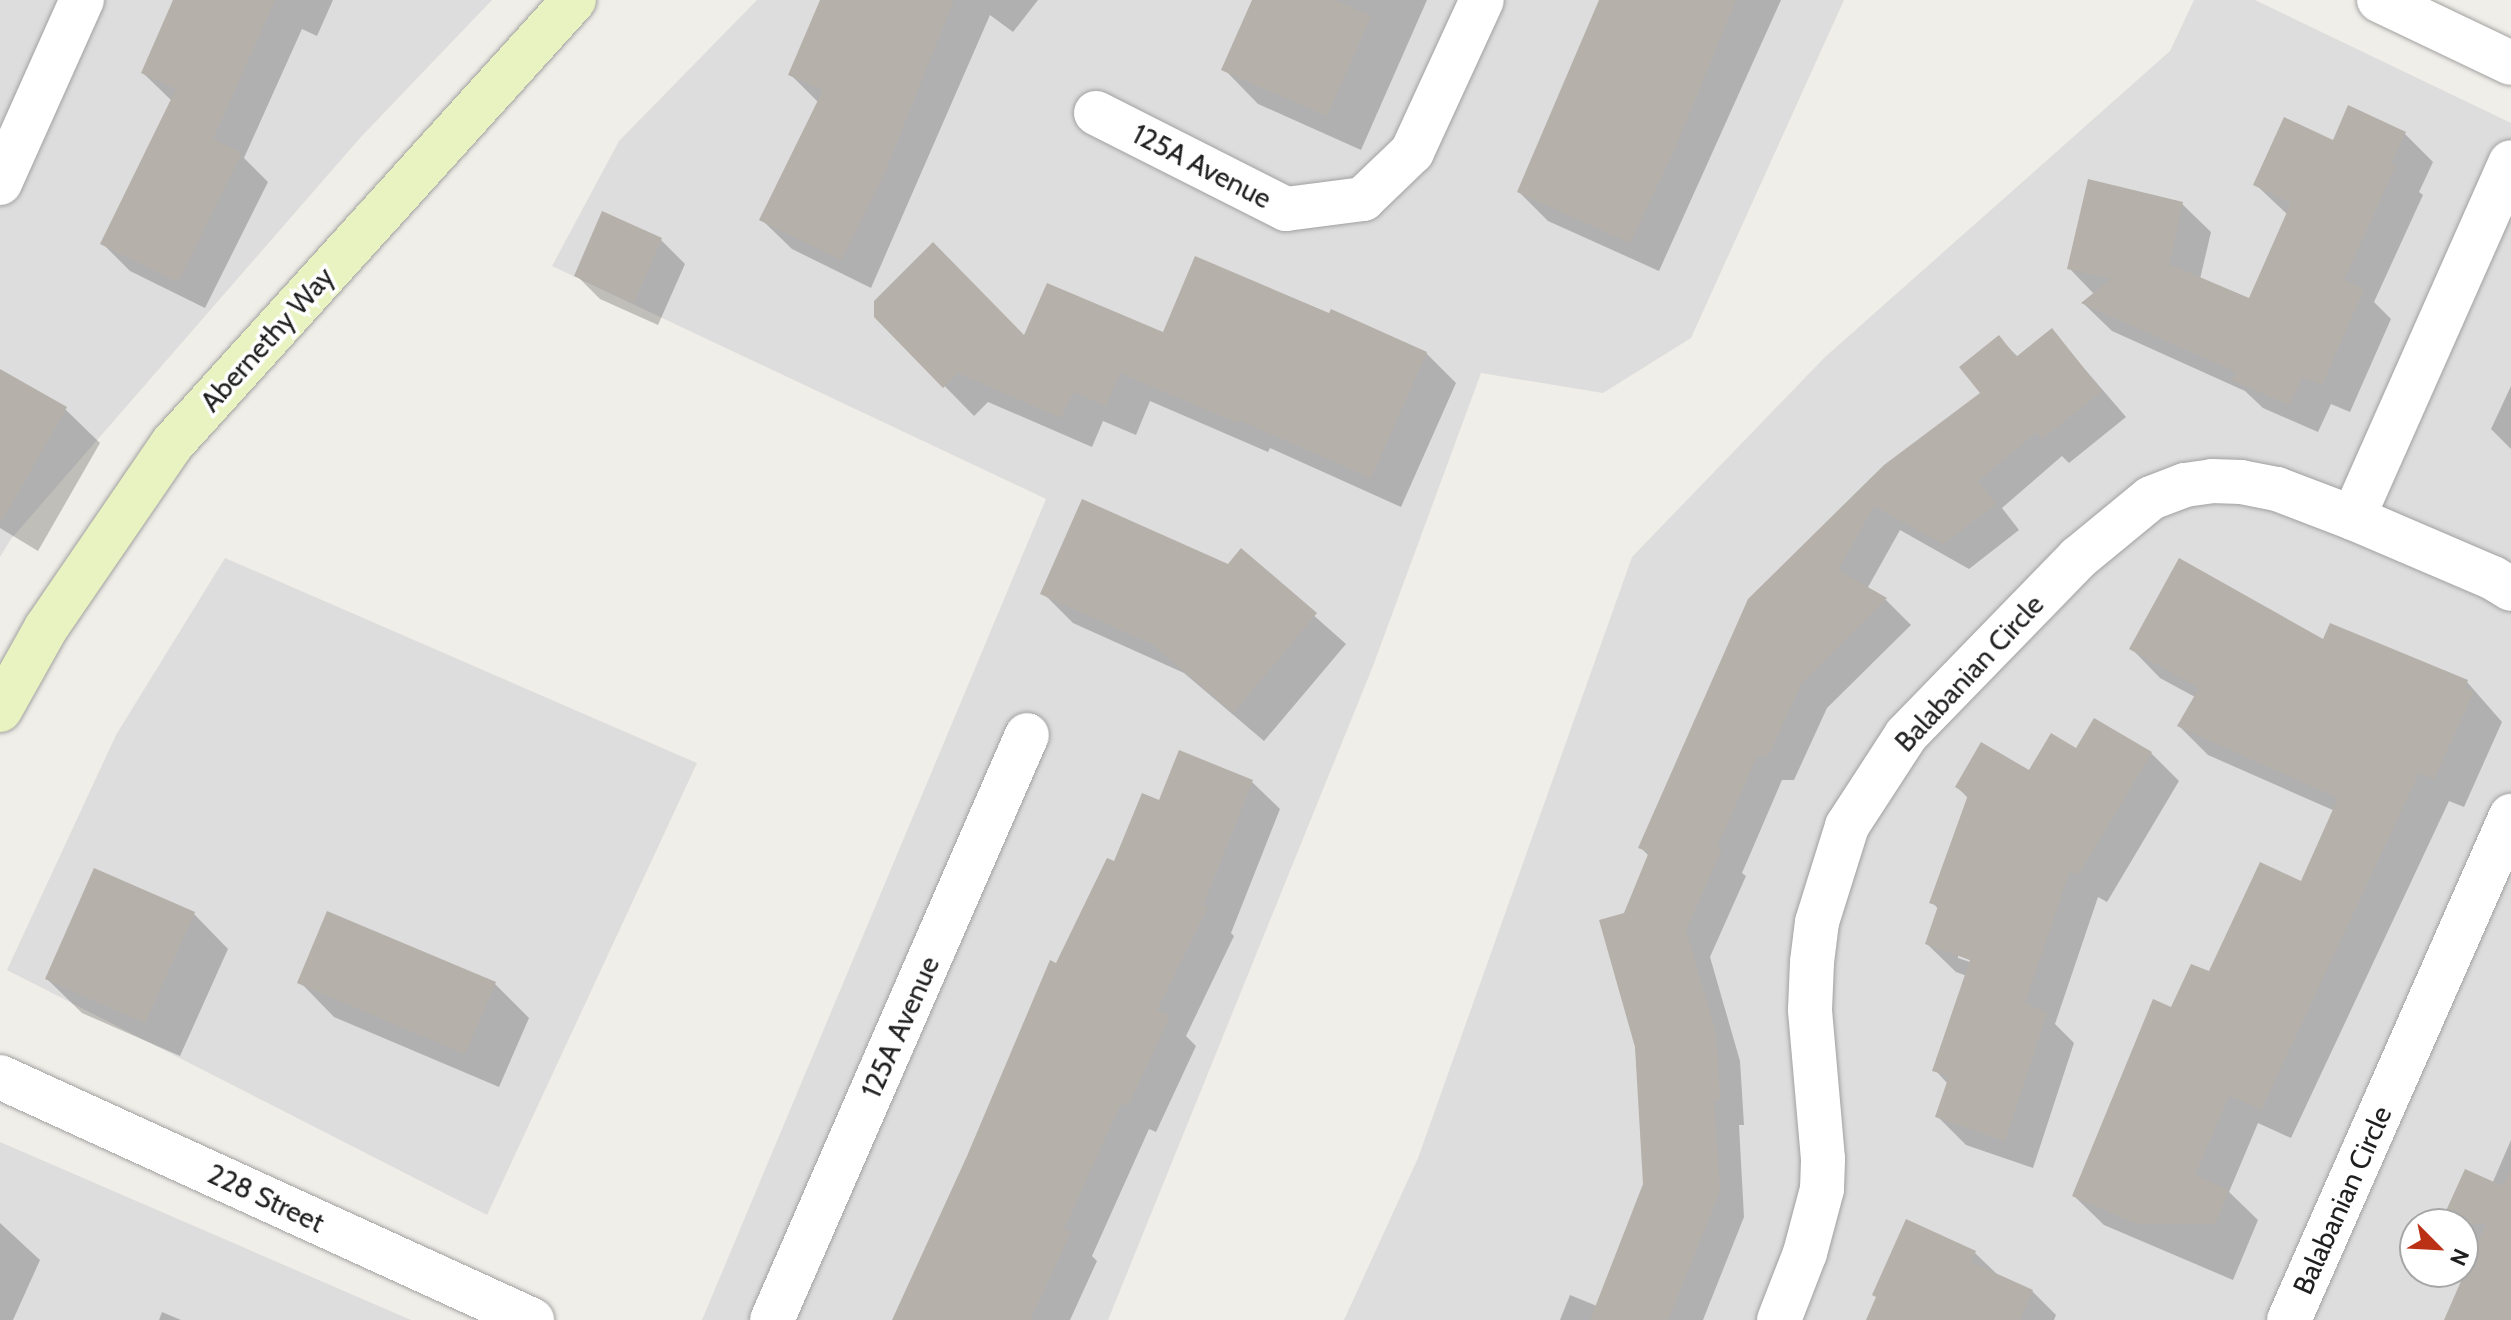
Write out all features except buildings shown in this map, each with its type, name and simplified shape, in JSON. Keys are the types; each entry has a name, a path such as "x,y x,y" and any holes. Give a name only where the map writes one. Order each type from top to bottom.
{"main road":[{"name":"Abernethy Way","path":"0,710 46,628 172,444 574,0"}],"street":[{"path":"0,183 82,0"},
{"name":"125A Avenue","path":"1096,113 1286,209 1363,199 1412,152 1482,0"},
{"path":"2379,0 2511,63"},
{"path":"2353,518 2511,162"},
{"name":"Balabanian Circle","path":"1779,1320 1805,1253 1822,1189 1823,1159 1810,1010 1817,922 1847,826 1906,735 2078,558 2151,498 2185,485 2212,481 2241,482 2277,489 2353,518 2493,578 2511,589"},
{"name":"125A Avenue","path":"772,1320 1027,735"},
{"name":"Balabanian Circle","path":"2289,1320 2511,816"},
{"name":"228 Street","path":"0,1077 532,1320"}],"shaded area":[{"path":"0,0 492,0 360,138 11,539 0,557"},
{"path":"757,0 1844,0 1691,338 1603,393 1481,373 1373,666 1108,1320 702,1320 1046,499 552,266 619,141"},
{"path":"2194,0 2255,0 2511,123 2511,1320 1344,1320 1418,1158 1632,557 1824,358 2170,51"},
{"path":"225,558 697,763 487,1215 7,970 116,735"},
{"path":"0,1142 411,1320 0,1320"}]}
